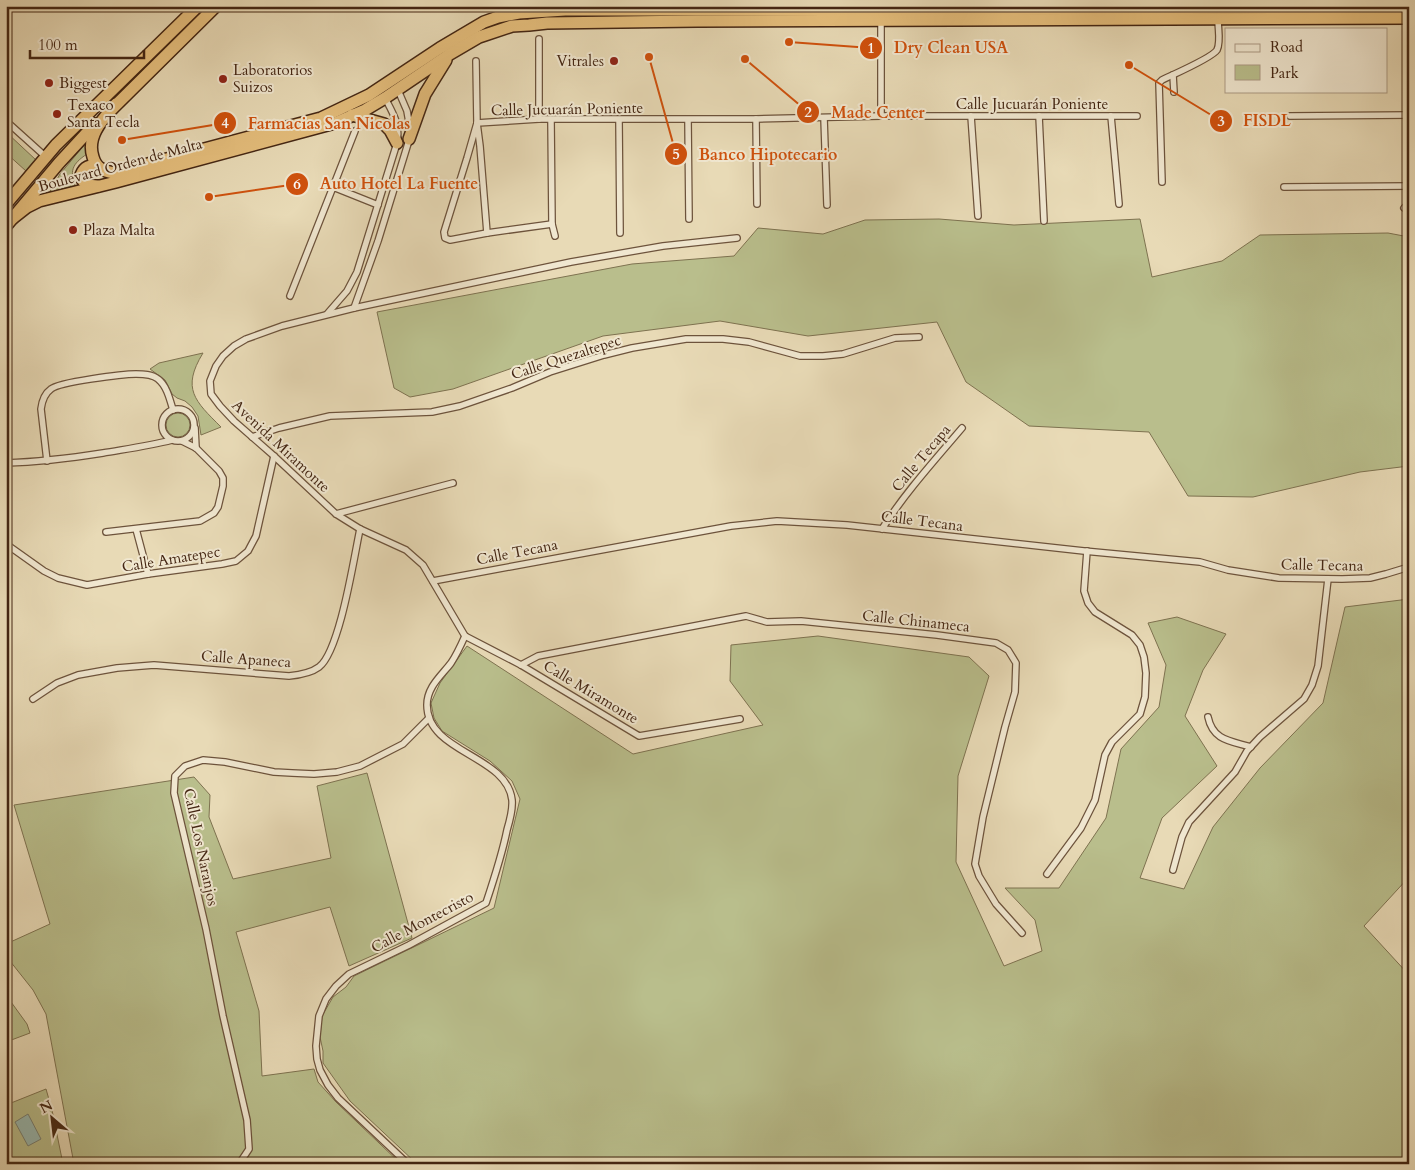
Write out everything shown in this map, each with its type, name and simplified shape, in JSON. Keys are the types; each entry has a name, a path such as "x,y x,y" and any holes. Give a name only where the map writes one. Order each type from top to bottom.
{"highway":[{"path":"6,204 46,157 198,6"},
{"path":"10,222 82,138 216,6"},
{"name":"Boulevard Orden de Malta","path":"116,104 96,130 92,140 91,151 94,161 98,167 108,172 119,172 321,118 369,95 440,48 484,22 519,13 565,10 881,12 1217,11 1409,7"},
{"name":"Boulevard Orden de Malta","path":"1217,11 1409,18"},
{"name":"Boulevard Orden de Malta","path":"10,222 27,207 40,201 320,128 352,116 386,98 450,54 479,38 512,26 547,23 881,12"},
{"path":"409,139 425,94 450,54"},
{"path":"352,116 384,124 390,130 397,143"},
{"path":"98,167 89,166 82,171 81,176 88,185 101,186"}],"street":[{"path":"1162,182 1159,84 1162,80 1216,52 1219,44 1217,11"},
{"path":"881,12 881,116"},
{"path":"539,39 539,120"},
{"path":"476,62 477,123 487,233"},
{"path":"1172,75 1174,92"},
{"path":"354,308 378,241 409,139 410,122 398,90"},
{"path":"326,315 347,291 355,277 397,143 398,127 386,98"},
{"path":"1290,116 1409,115"},
{"name":"Calle Jucuarán Poniente","path":"477,123 539,120 688,120 881,116 1137,116"},
{"path":"971,116 978,216"},
{"path":"1039,116 1044,221"},
{"path":"1112,116 1119,204"},
{"path":"824,118 827,205"},
{"path":"756,119 757,204"},
{"path":"551,120 552,224 555,236"},
{"path":"620,120 620,233"},
{"path":"688,120 690,219"},
{"path":"6,121 46,157"},
{"path":"477,123 444,236 446,239 450,240 552,224"},
{"path":"290,296 355,131"},
{"path":"1284,187 1409,186"},
{"path":"333,187 378,205"},
{"name":"Avenida Miramonte","path":"465,636 423,565 406,550 360,529 336,514 220,406 212,394 210,381 216,366 223,356 246,339 282,326 354,308 642,249 737,238"},
{"name":"Calle Quezaltepec","path":"252,437 279,428 330,416 432,412 460,406 512,388 550,372 604,355 632,348 686,339 723,339 749,342 800,356 823,356 843,354 895,338 919,337"},
{"path":"48,461 41,409 46,394 53,387 128,375 151,375 162,383 173,410"},
{"path":"153,445 160,436 162,424 167,414 173,410 180,409 190,414 194,422 196,448"},
{"path":"162,424 164,433 172,440"},
{"path":"182,441 190,436 194,426"},
{"name":"Calle Tecapa","path":"882,529 895,509 932,462 962,428"},
{"path":"6,463 48,461 153,445 172,440 182,441 196,448 223,478 218,507 214,513 200,521 106,532"},
{"name":"Calle Amatepec","path":"6,544 44,571 58,578 87,584 236,561 248,551 256,536 274,456"},
{"path":"336,514 453,483"},
{"name":"Calle Tecana","path":"433,582 731,526 776,521 847,525 1200,562 1228,570 1279,578 1370,578 1409,567"},
{"path":"136,529 148,574"},
{"name":"Calle Apaneca","path":"33,699 57,683 78,675 117,668 154,665 289,676 304,674 319,667 328,655 346,601 360,529"},
{"path":"1047,874 1081,828 1095,800 1105,754 1112,742 1140,714 1145,697 1146,673 1144,657 1140,646 1132,635 1095,612 1088,603 1084,591 1088,551"},
{"path":"1173,870 1182,837 1189,822 1235,772 1250,747 1304,699 1312,685 1318,666 1328,579"},
{"name":"Calle Chinameca","path":"521,665 538,656 746,616 766,622 800,622 937,635 996,643 1008,650 1016,663 1015,692 1005,727 975,864 979,876 996,904 1022,933"},
{"path":"429,718 427,704 434,683 452,662 465,636"},
{"name":"Calle Miramonte","path":"465,636 521,665 639,736 740,719"},
{"path":"1208,717 1210,728 1219,736 1250,747"},
{"name":"Calle Los Naranjos","path":"239,1164 249,1149 247,1120 223,1016 206,929 174,793 175,776 185,766 204,760 225,762 274,772 314,774 337,772 360,766 403,744 429,718"},
{"name":"Calle Montecristo","path":"408,1164 338,1098 320,1070 316,1046 319,1016 326,1000 336,986 349,974 409,946 486,903 497,872 512,808 512,797 499,776 438,733 429,718"}],"green space":[{"path":"6,132 36,160 26,171 6,153"},
{"path":"86,143 87,154 78,161 72,172 76,188 49,193 60,174"},
{"path":"939,219 1014,225 1140,219 1152,277 1222,261 1260,235 1388,233 1409,237 1409,466 1360,472 1253,497 1188,496 1149,432 1029,426 966,382 937,322 808,336 720,321 603,336 453,389 410,397 394,388 377,312 632,264 734,256 758,228 823,234 865,220"},
{"path":"203,353 196,365 193,376 194,394 204,410 221,427 201,435 198,416 192,407 172,394 165,380 150,369 159,363"},
{"path":"178,413 187,416 190,425 187,434 178,437 169,434 166,425 169,416"},
{"path":"1409,599 1409,877 1364,926 1409,975 1409,1164 417,1164 350,1101 323,1063 320,1037 322,1016 333,997 346,987 354,976 494,908 520,799 512,781 490,761 442,731 434,718 431,703 440,683 467,646 633,754 763,725 730,681 731,645 818,636 969,657 989,676 958,776 956,862 1004,966 1042,951 1035,920 1005,888 1059,888 1106,818 1121,749 1159,707 1166,665 1148,623 1177,617 1226,634 1203,670 1185,716 1217,766 1162,818 1140,878 1184,889 1213,827 1260,768 1323,703 1345,607"},
{"path":"367,773 412,938 349,966 330,907 236,932 259,1011 262,1076 314,1069 318,1082 336,1102 401,1164 74,1164 46,1014 33,990 6,956 6,944 50,924 14,805 194,777 210,795 209,817 233,879 331,858 317,786"},
{"path":"6,995 27,1024 30,1033 6,1042"},
{"path":"46,1089 63,1164 6,1164 6,1105"}],"water":[{"path":"28,1114 41,1139 28,1146 15,1122"}],"place":[{"name":"Dry Clean USA","path":"789,42"},
{"name":"Banco Hipotecario","path":"649,57"},
{"name":"Made Center","path":"745,59"},
{"name":"Vitrales","path":"614,61"},
{"name":"FISDL","path":"1129,65"},
{"name":"Laboratorios Suizos","path":"223,79"},
{"name":"Biggest","path":"49,83"},
{"name":"Texaco Santa Tecla","path":"57,114"},
{"name":"Farmacias San Nicolas","path":"122,140"},
{"name":"Auto Hotel La Fuente","path":"209,197"},
{"name":"Plaza Malta","path":"73,230"}]}
